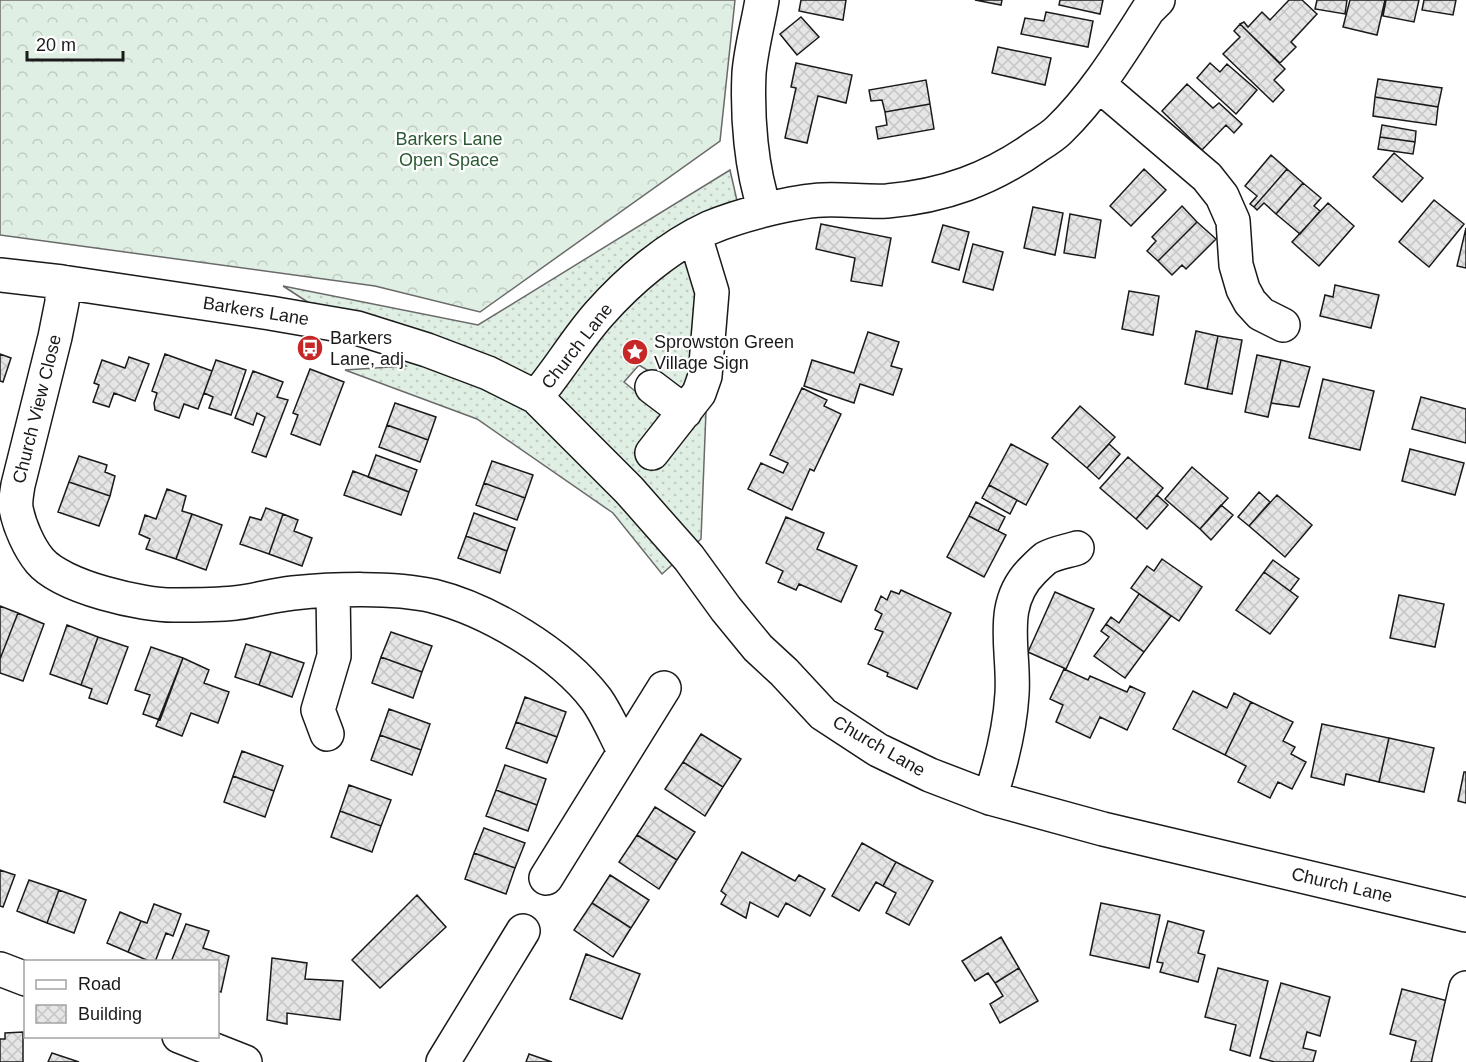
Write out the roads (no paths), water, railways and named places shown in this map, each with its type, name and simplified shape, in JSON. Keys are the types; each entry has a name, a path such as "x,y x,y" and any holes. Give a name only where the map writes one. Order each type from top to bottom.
{"street":[{"path":"762,0 749,83 751,145 760,196 765,210"},
{"name":"Church Lane","path":"1158,0 1148,10 1099,85 1058,131 1021,158 976,182 928,196 885,201 822,200 765,210 711,228 661,257 621,291 598,315 555,375 536,397 629,490 689,558 758,648 823,714 878,750 930,775 990,798 1103,829 1466,915"},
{"path":"1099,85 1207,177 1221,196 1233,221 1236,265 1250,303 1261,314 1283,325"},
{"path":"652,453 699,393 705,376 712,292 695,236"},
{"name":"Barkers Lane","path":"0,275 62,282 357,328 478,369 536,397"},
{"name":"Church View Close","path":"62,282 62,303 55,337 18,485 13,539 41,562 72,582 124,599 173,606 235,603 293,593 333,591 389,591 433,596 476,611 521,635 558,659 596,699 624,751"},
{"path":"652,387 685,412"},
{"path":"990,798 1009,725 1012,691 1010,619 1014,597 1027,577 1046,558 1077,548"},
{"path":"327,734 318,710 334,656 333,591"},
{"path":"546,878 664,688"},
{"path":"443,1062 523,931"},
{"path":"0,969 24,977"},
{"path":"1449,1062 1466,988"},
{"path":"184,1038 246,1062"}],"place":[{"name":"Barkers Lane, adj","path":"310,348"},
{"name":"Sprowston Green Village Sign","path":"635,352"}],"park label":[{"name":"Barkers Lane Open Space","path":"449,149"}]}
